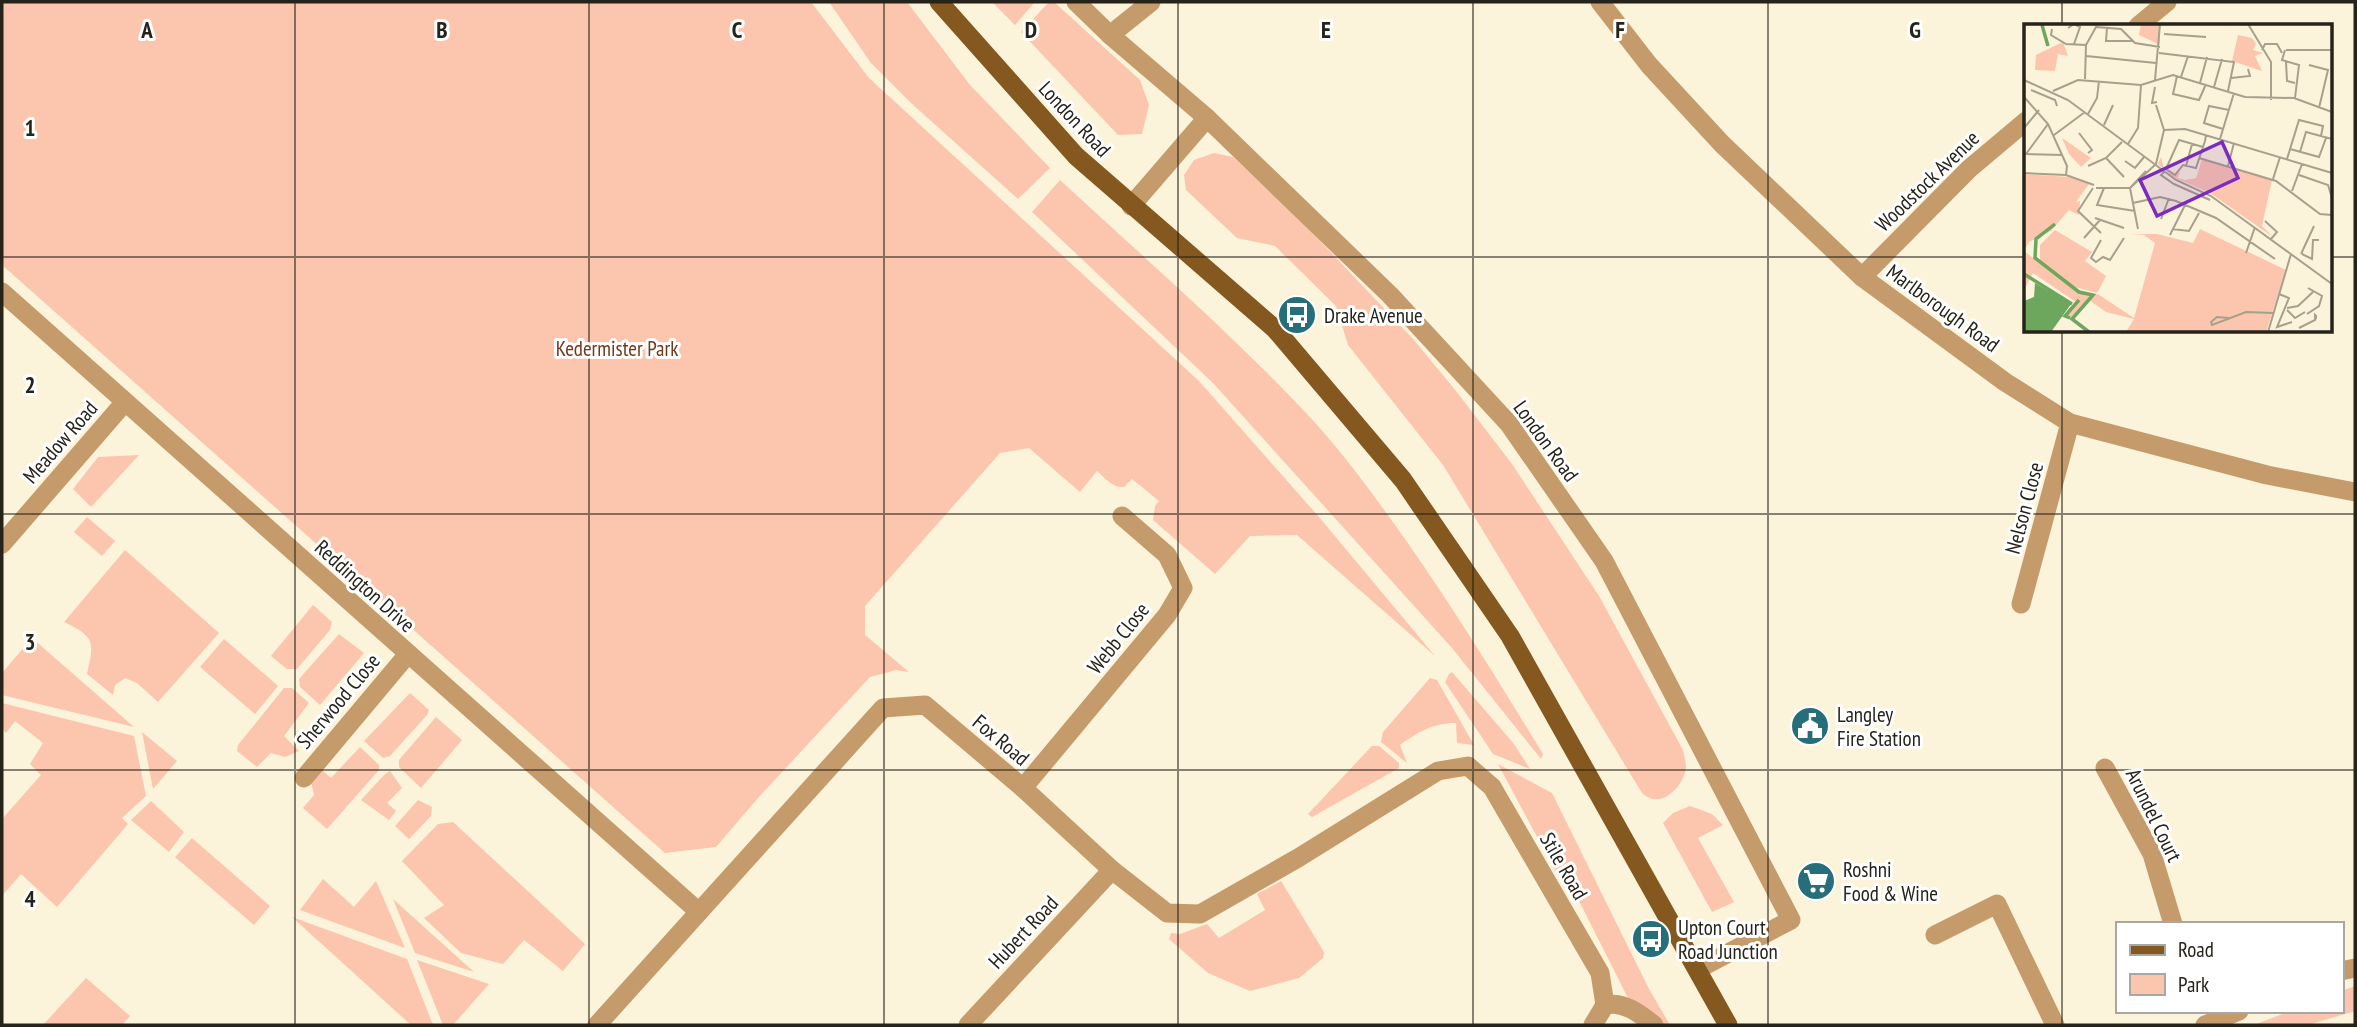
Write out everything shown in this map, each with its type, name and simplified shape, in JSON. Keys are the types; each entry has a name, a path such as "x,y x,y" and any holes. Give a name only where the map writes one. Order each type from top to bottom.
{"main road":[{"name":"London Road","path":"939,2 1076,156 1275,329 1403,480 1510,636 1728,1025"}],"street":[{"name":"London Road","path":"1076,2 1110,35 1207,118 1390,295 1508,424 1604,561 1791,920 1698,969"},
{"path":"1110,35 1151,2"},
{"name":"Marlborough Road","path":"1600,2 1650,65 1722,144 1861,277 2005,382 2070,423 2267,475 2355,492"},
{"path":"2140,24 2167,2"},
{"path":"1131,206 1207,118"},
{"name":"Woodstock Avenue","path":"1861,277 1969,169 2024,123"},
{"name":"Reddington Drive","path":"2,292 699,912"},
{"name":"Meadow Road","path":"2,544 125,402"},
{"name":"Nelson Close","path":"2021,604 2070,423"},
{"name":"Webb Close","path":"1023,788 1167,615 1183,588 1167,555 1122,516"},
{"name":"Sherwood Close","path":"304,778 408,653"},
{"name":"Fox Road","path":"597,1025 883,708 925,705 1023,788 1112,870 1167,913 1200,914 1298,858 1438,771"},
{"name":"Stile Road","path":"1438,771 1468,766 1492,787 1600,973 1605,1005"},
{"name":"Arundel Court","path":"2105,768 2152,854 2172,922"},
{"name":"Hubert Road","path":"968,1025 1112,870"},
{"path":"1935,935 1997,904 2055,1025"},
{"path":"1593,1025 1605,1005 1615,1003 1638,1012 1654,1025"},
{"path":"2206,1020 2232,1013"}],"green space":[{"name":"Kedermister Park","path":"2,2 811,2 869,78 1199,381 1319,517 1435,656 1297,535 1250,536 1215,574 1153,520 1155,506 1159,501 1132,479 1124,487 1120,487 1109,482 1097,471 1080,492 1029,448 1000,453 865,606 865,635 909,672 896,670 870,677 716,847 665,853 2,265"},
{"path":"829,2 907,2 970,85 1050,168 1018,199 911,103 871,63"},
{"path":"992,2 1035,2 1015,25"},
{"path":"1049,2 1054,2 1140,80 1149,105 1142,134 1118,135 1021,32"},
{"path":"1214,153 1233,157 1286,205 1414,340 1512,464 1599,596 1683,750 1686,765 1684,775 1670,794 1656,799 1642,793 1443,465 1348,345 1336,306 1275,246 1237,238 1186,190 1184,175 1194,160"},
{"path":"1060,180 1247,353 1329,439 1390,518 1450,605 1543,754 1541,759 1452,648 1213,383 1032,212"},
{"path":"139,455 91,507 73,489 98,457"},
{"path":"87,517 115,541 102,556 74,532"},
{"path":"125,550 219,633 158,702 137,683 125,678 115,685 113,695 87,674 91,655 90,642 82,632 64,622"},
{"path":"313,605 332,622 330,630 297,669 287,669 271,656"},
{"path":"339,634 364,653 320,705 300,687 299,679"},
{"path":"32,638 134,727 2,695 2,673"},
{"path":"224,639 278,686 255,714 200,667"},
{"path":"1452,672 1514,744 1530,769 1493,754 1445,682"},
{"path":"1430,678 1437,680 1474,745 1457,743 1456,723 1440,725 1420,732 1400,745 1407,763 1381,742 1383,732"},
{"path":"284,688 292,688 309,703 284,736 299,751 285,757 271,753 257,767 237,751 238,745"},
{"path":"410,693 429,710 427,715 390,756 383,758 364,741"},
{"path":"2,703 134,736 146,796 122,818 128,824 57,907 21,874 2,896 2,819 41,775 30,764 43,743 15,721 6,733 2,729"},
{"path":"436,717 462,740 421,788 399,767 399,760"},
{"path":"142,732 177,761 153,789"},
{"path":"1372,746 1379,746 1399,763 1399,768 1312,817 1308,814"},
{"path":"360,747 379,765 379,770 327,829 303,808 314,795 310,777 315,764 331,778"},
{"path":"1498,764 1552,793 1649,989 1670,1025 1656,1025 1630,1002 1574,891 1558,876"},
{"path":"390,771 402,788 387,803 396,811 389,820 361,800"},
{"path":"418,800 432,807 431,816 409,839 395,826"},
{"path":"151,801 184,832 169,852 131,820"},
{"path":"1690,806 1712,814 1723,825 1698,838 1734,902 1712,912 1663,823 1673,813"},
{"path":"453,822 585,944 563,971 524,940 503,964 461,953 424,918 444,905 402,861 438,824"},
{"path":"192,838 270,906 254,925 175,857"},
{"path":"323,879 354,907 376,881 405,948 300,910"},
{"path":"1281,881 1324,952 1323,958 1299,978 1250,991 1208,973 1169,939 1171,933 1180,934 1207,924 1219,938 1265,910 1257,894"},
{"path":"393,899 474,972 415,953"},
{"path":"292,917 407,959 433,1025 411,1025"},
{"path":"417,960 489,984 453,1025 443,1025"},
{"path":"86,978 130,1016 122,1025 43,1025"},
{"path":"2355,986 2355,1011 2308,1025 2254,1025 2285,1013 2343,1013 2343,990"}],"place":[{"name":"Drake Avenue","path":"1297,315"},
{"name":"Langley Fire Station","path":"1810,726"},
{"name":"Roshni Food & Wine","path":"1816,881"},
{"name":"Upton Court Road Junction","path":"1651,939"}]}
